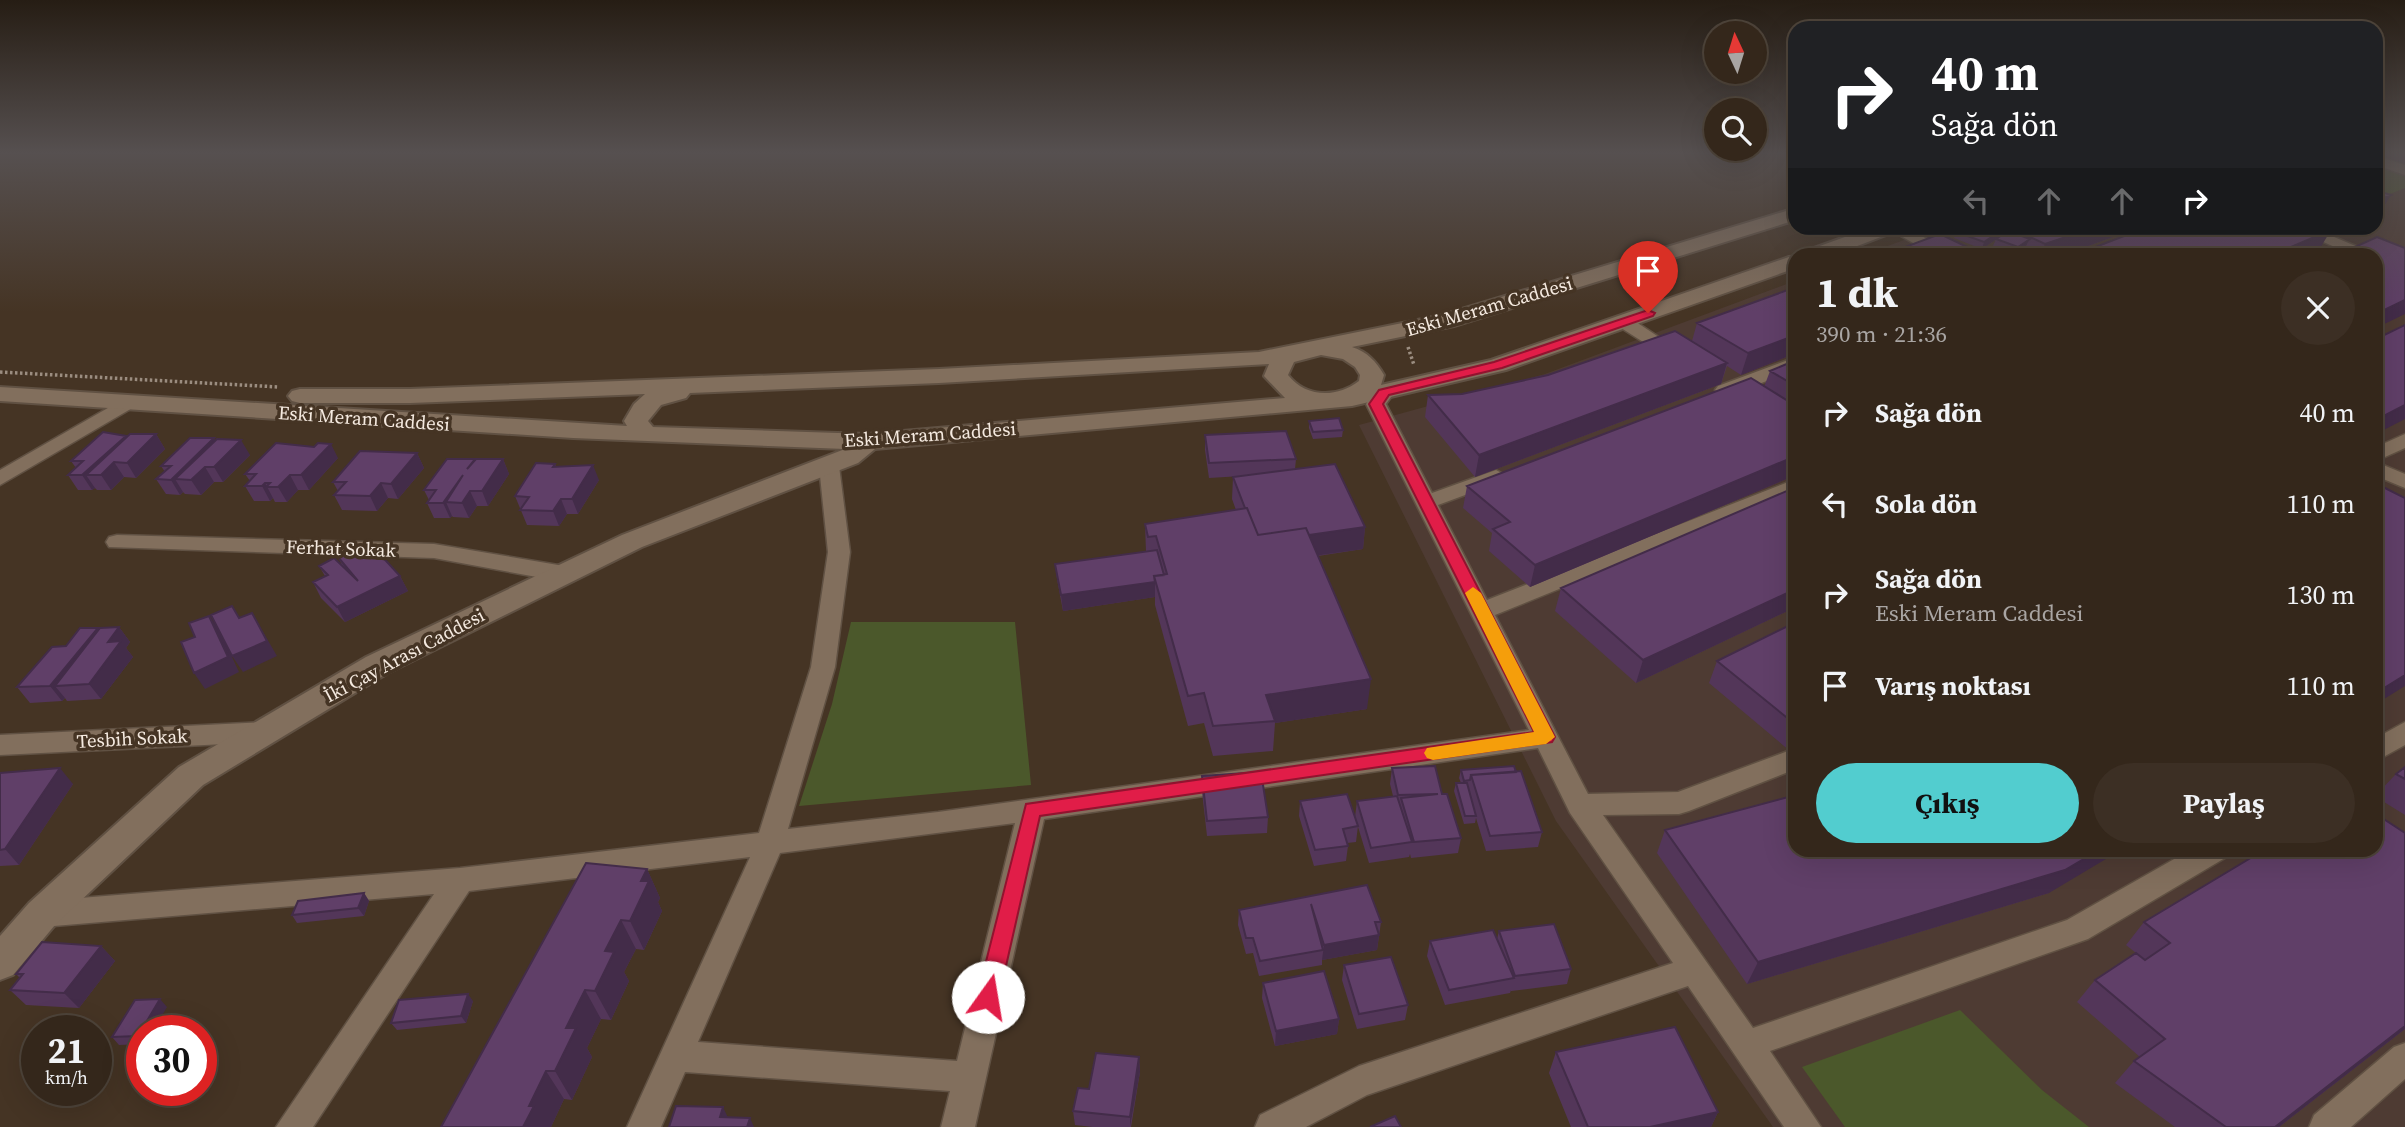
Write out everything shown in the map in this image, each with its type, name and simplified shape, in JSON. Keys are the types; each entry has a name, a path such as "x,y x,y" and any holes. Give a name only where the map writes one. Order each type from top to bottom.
{"street":[{"name":"Eski Meram Caddesi","path":"0,378 235,393 351,396 1215,364 1259,359 1403,331 1486,309 1788,216"},
{"path":"1832,248 1868,235"},
{"path":"1909,235 1934,248"},
{"path":"2318,235 2349,247"},
{"name":"Eski Meram Caddesi","path":"0,394 646,433 868,442 1330,401 1384,393 1498,365 1788,264"},
{"path":"1624,322 1752,402"},
{"path":"1705,397 1788,366"},
{"path":"646,433 636,421 641,409 653,399 672,393 865,386 939,376"},
{"path":"1384,393 1376,404 1580,805 1804,1127"},
{"path":"0,479 127,403"},
{"path":"2383,451 2405,440"},
{"name":"İki Çay Arası Caddesi","path":"0,963 43,914 191,776 377,665 632,541 849,458 868,442"},
{"path":"644,1127 770,843 823,667 839,551 828,466"},
{"path":"1427,502 1516,469"},
{"path":"2383,471 2405,482"},
{"path":"1482,611 1788,488"},
{"name":"Ferhat Sokak","path":"117,542 434,551 564,574"},
{"name":"Tesbih Sokak","path":"0,745 265,732"},
{"path":"2383,746 2405,732"},
{"path":"43,914 460,880 1032,809 1546,737"},
{"path":"1580,805 1679,803 1788,761"},
{"path":"958,1127 1032,809"},
{"path":"1746,1045 2077,930 2203,857"},
{"path":"293,1127 460,880"},
{"path":"1272,1127 1359,1082 1694,970"},
{"path":"675,1056 969,1077"},
{"path":"2326,1127 2405,1058"}],"path":[{"path":"1403,331 1420,385"},
{"path":"0,372 285,387"}],"shaded area":[{"path":"2383,207 2405,207 2405,1127 1773,1127 1556,821 1359,425 1545,374 1788,284 1788,857 2383,857 2383,248 1882,248 1918,235 2383,235"}],"green space":[{"path":"851,622 1015,622 1031,785 799,806 832,704"},
{"path":"1960,1010 2042,1090 2089,1127 1845,1127 1802,1067"}],"building":[{"path":"1942,235 1969,248 1902,248"},
{"path":"1964,235 1994,235 1984,242"},
{"path":"2002,235 2019,235 2030,239 2018,247 1996,239"},
{"path":"2034,235 2072,235 2045,244 2030,237"},
{"path":"2127,235 2319,235 2289,248 2093,248"},
{"path":"2377,237 2405,248 2405,300 2383,311 2383,248 2353,248"},
{"path":"1788,290 1788,338 1748,353 1697,323"},
{"path":"2405,325 2405,405 2383,416 2383,336"},
{"path":"1675,331 1727,363 1479,455 1428,395 1462,394 1548,375"},
{"path":"1788,363 1788,381 1770,371"},
{"path":"1751,378 1788,401 1788,459 1535,565 1493,529 1510,522 1467,486"},
{"path":"1339,418 1343,430 1313,432 1309,421"},
{"path":"1286,431 1296,459 1209,463 1205,435"},
{"path":"103,432 126,436 82,475 68,475 83,461 71,461"},
{"path":"130,434 156,434 127,463 114,462 101,475 86,475"},
{"path":"190,438 214,438 171,480 156,479 171,466 161,466"},
{"path":"217,439 241,440 214,467 205,467 191,480 175,479"},
{"path":"276,443 314,447 318,443 331,444 301,475 290,475 278,487 266,487 270,483 245,486 256,474 245,474"},
{"path":"360,451 417,453 391,484 381,483 370,496 334,495 346,482 333,482"},
{"path":"447,459 475,459 467,469 476,459 503,459 482,491 470,491 462,503 446,502 463,475 443,503 427,503 436,490 424,490"},
{"path":"536,463 555,464 553,467 593,465 572,499 561,499 553,511 520,510 529,497 515,496"},
{"path":"1335,464 1365,527 1309,535 1306,528 1258,535 1233,477"},
{"path":"2383,489 2405,498 2405,675 2383,689"},
{"path":"1788,490 1788,593 1643,660 1561,588"},
{"path":"1247,508 1258,535 1306,528 1371,679 1266,695 1275,721 1213,726 1204,693 1188,696 1154,576 1167,574 1156,536 1148,537 1145,524"},
{"path":"355,549 363,558 377,551 400,576 337,607 313,582 328,575 319,566 334,558 358,581 338,557"},
{"path":"1157,550 1164,575 1154,576 1155,582 1061,595 1055,564"},
{"path":"232,606 239,618 252,613 267,641 232,656 211,615"},
{"path":"209,616 228,657 194,673 181,642 195,637 189,623"},
{"path":"1788,626 1788,719 1717,661"},
{"path":"119,627 108,642 121,641 89,684 55,686 100,628"},
{"path":"80,628 98,628 50,686 17,687 52,647 66,646"},
{"path":"1435,766 1442,794 1447,794 1461,838 1414,842 1401,798 1438,794 1398,795 1392,768"},
{"path":"1514,766 1516,772 1471,775 1470,780 1464,781 1461,770"},
{"path":"2405,767 2405,779 2396,774"},
{"path":"60,768 5,849 0,850 0,773"},
{"path":"1521,771 1542,832 1490,836 1471,775"},
{"path":"1261,772 1268,817 1207,821 1202,776"},
{"path":"1456,783 1467,783 1476,816 1465,816"},
{"path":"1347,794 1358,826 1343,829 1348,846 1315,850 1300,801"},
{"path":"1397,796 1412,842 1371,848 1357,801"},
{"path":"1788,797 1788,857 2087,857 2065,870 1758,962 1665,830"},
{"path":"2383,819 2405,833 2405,1026 2275,1127 2226,1127 2134,1061 2165,1039 2095,980 2136,953 2145,960 2170,943 2144,922 2252,857 2383,857"},
{"path":"586,863 647,869 641,881 649,881 630,921 621,920 605,951 614,952 595,991 585,990 566,1028 576,1028 555,1071 546,1071 529,1106 534,1106 523,1127 441,1127"},
{"path":"1367,885 1381,922 1375,922 1379,935 1324,945 1311,904 1323,950 1260,961 1253,938 1246,938 1239,910"},
{"path":"364,893 358,908 292,915 298,901"},
{"path":"1554,924 1571,969 1515,976 1499,931"},
{"path":"1493,930 1514,978 1449,990 1430,941"},
{"path":"42,942 101,946 64,993 10,990 23,974 16,974"},
{"path":"1391,957 1408,1005 1359,1014 1344,965"},
{"path":"1324,971 1339,1019 1276,1031 1263,983"},
{"path":"468,994 461,1016 391,1023 399,1000"},
{"path":"160,999 150,1015 126,1015 126,1036 112,1037 135,1000"},
{"path":"1675,1027 1718,1112 1650,1127 1588,1127 1556,1052"},
{"path":"1096,1053 1139,1057 1130,1117 1073,1111 1078,1088 1089,1089"},
{"path":"676,1106 723,1107 720,1117 750,1118 747,1127 669,1127"},
{"path":"1395,1116 1401,1127 1370,1127"}],"slow traffic":[{"path":"1433,753 1546,737 1473,593"}],"route":[{"path":"988,997 1032,809 1546,737 1376,404 1384,393 1498,365 1648,313"}]}
